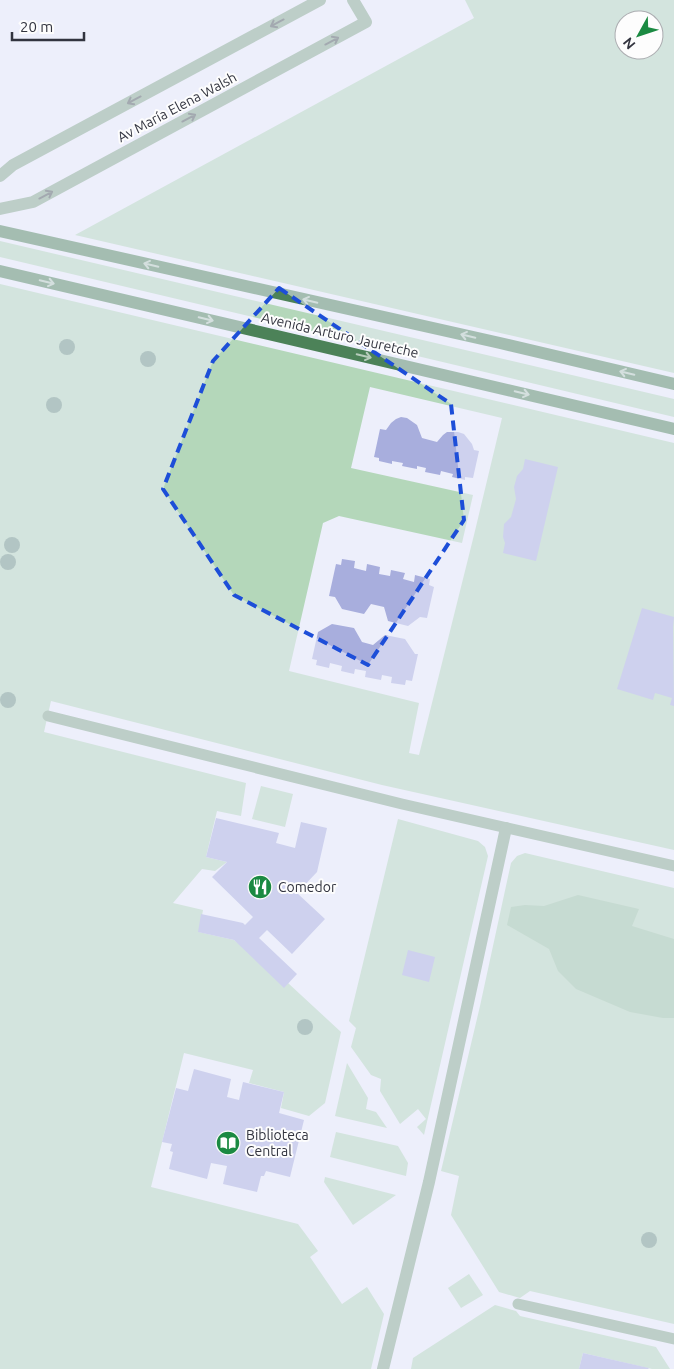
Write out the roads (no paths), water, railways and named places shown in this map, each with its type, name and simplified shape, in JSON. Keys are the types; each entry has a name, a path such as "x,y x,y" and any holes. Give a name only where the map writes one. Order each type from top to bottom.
{"main road":[{"name":"Avenida Arturo Jauretche","path":"0,231 674,384"},
{"name":"Avenida Arturo Jauretche","path":"0,271 674,429"}],"street":[{"name":"Av María Elena Walsh","path":"0,176 13,164 320,0"},
{"name":"Av María Elena Walsh","path":"0,209 34,202 366,22 353,0"},
{"path":"383,1369 429,1182 506,828"}],"lane":[{"path":"48,716 402,804 674,866"},
{"path":"518,1304 674,1338"}],"place":[{"name":"Comedor","path":"260,887"},
{"name":"Biblioteca Central","path":"228,1143"}]}
